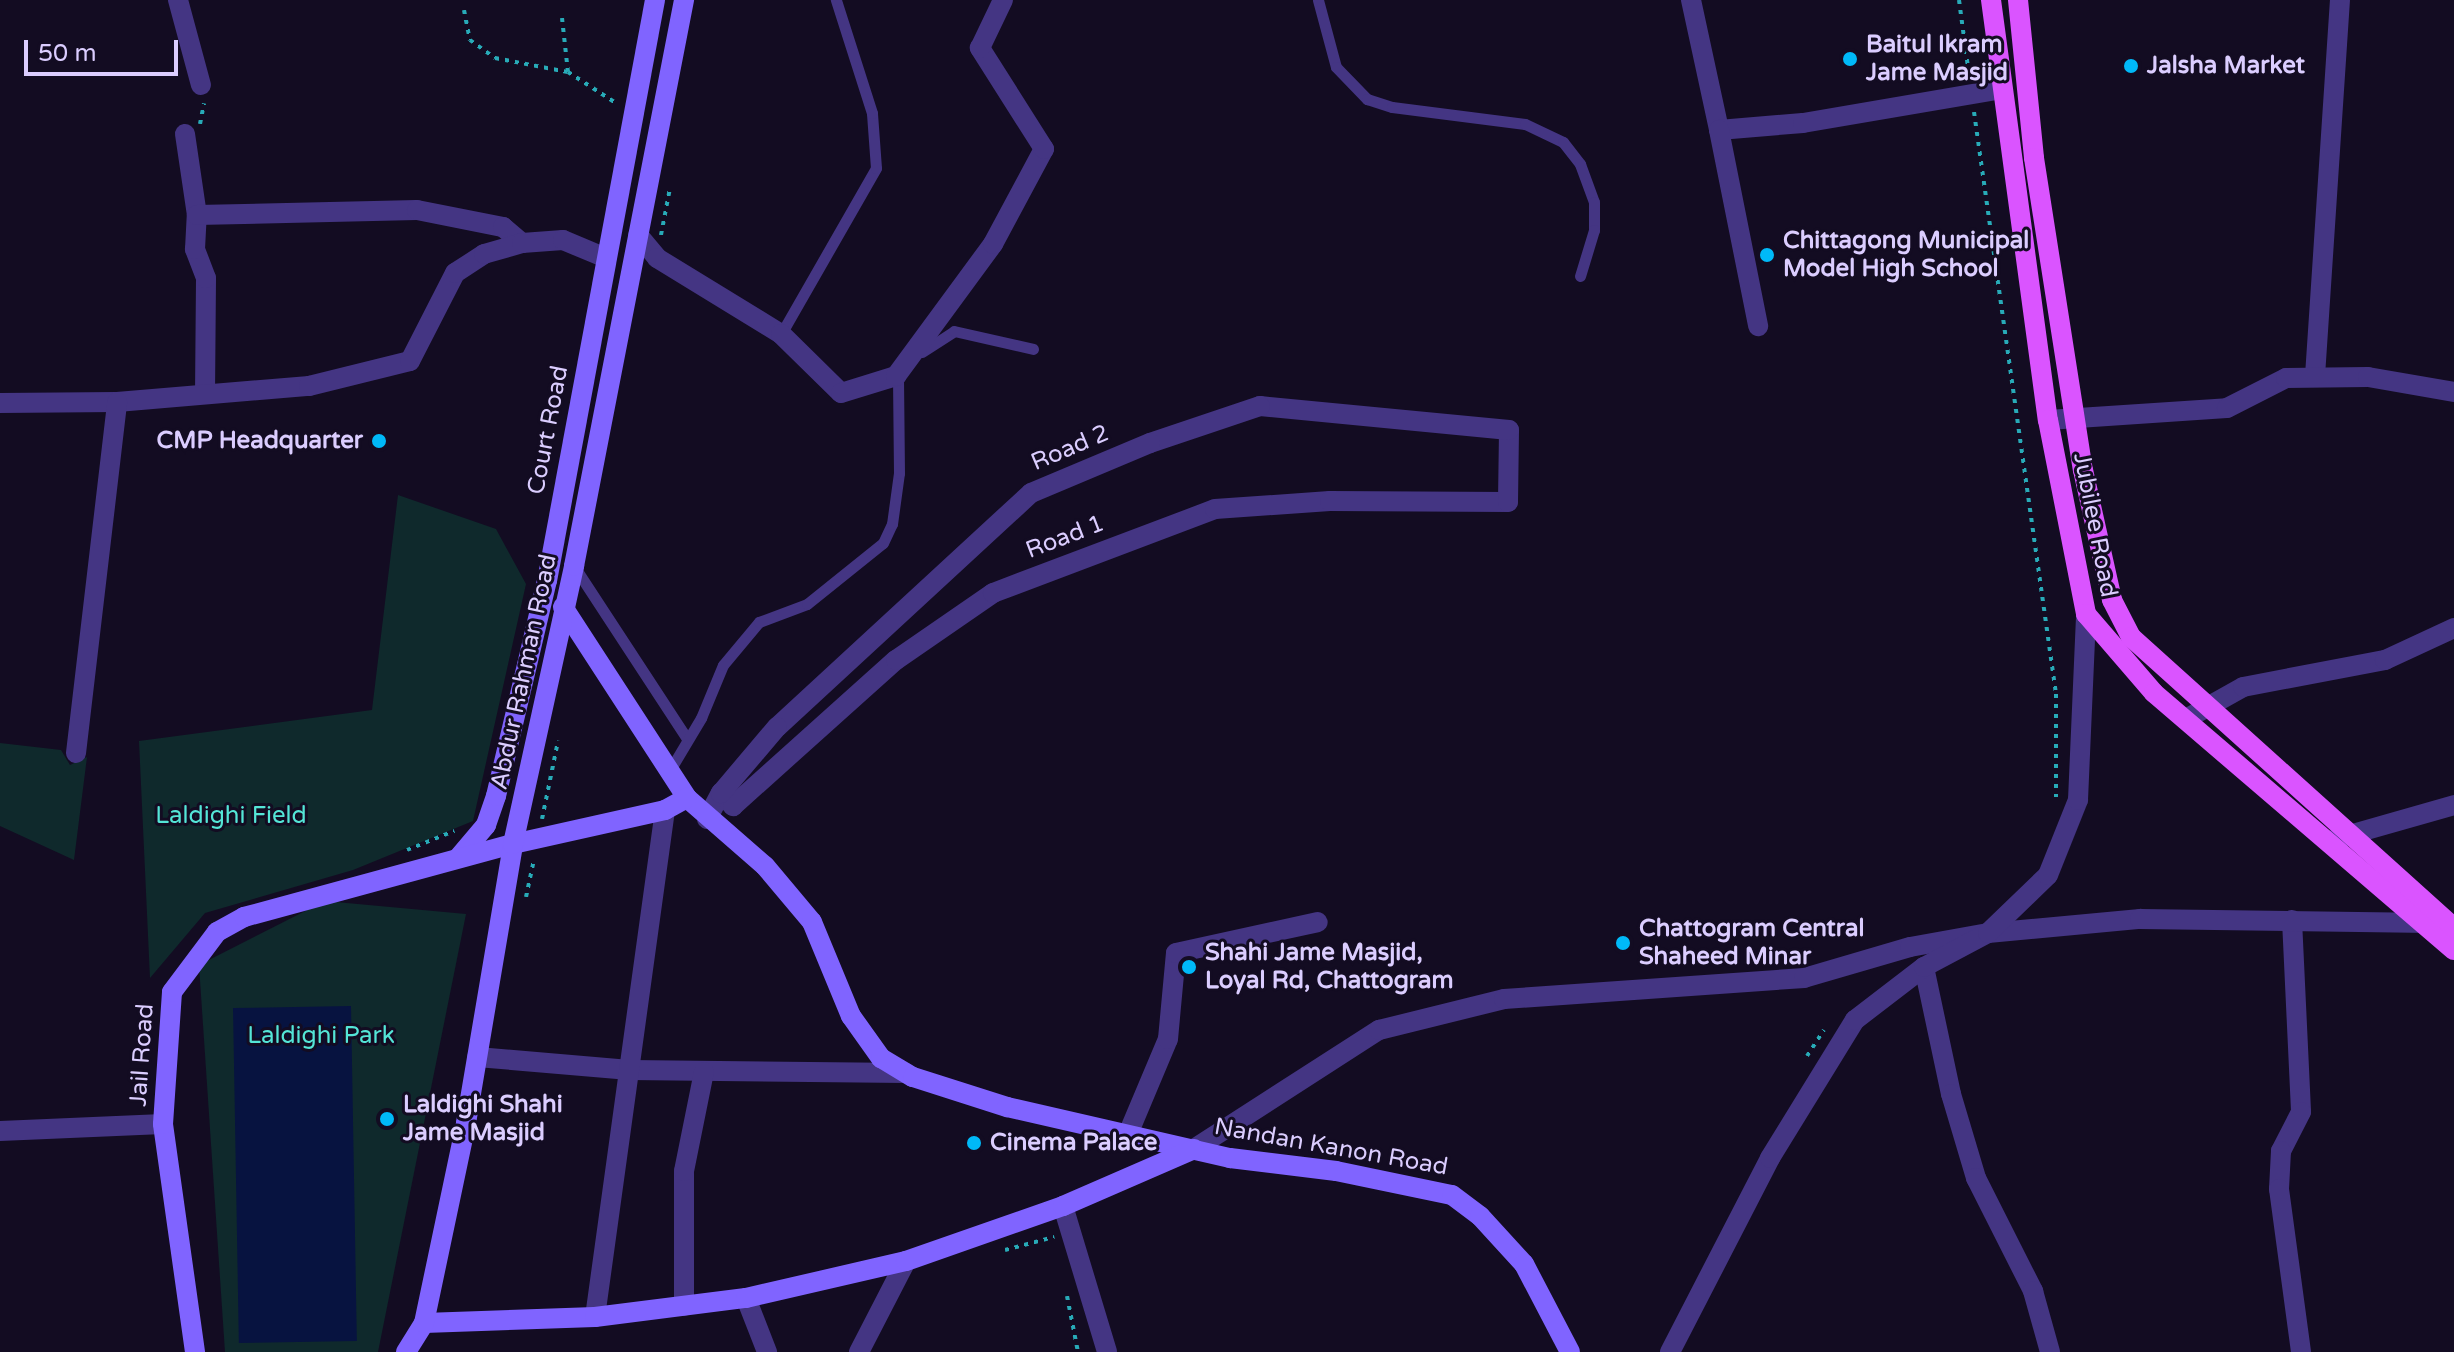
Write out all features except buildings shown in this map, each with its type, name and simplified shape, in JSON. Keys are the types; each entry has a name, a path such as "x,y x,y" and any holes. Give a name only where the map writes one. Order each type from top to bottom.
{"main road":[{"name":"Court Road","path":"459,857 486,825 496,796 547,581 655,0"},
{"name":"Abdur Rahman Road","path":"406,1352 424,1323 477,1057 513,844 574,566 684,0"},
{"name":"Jubilee Road","path":"1991,0 2048,420 2086,614 2154,693 2454,950"},
{"path":"2018,0 2034,158 2075,417 2112,600 2131,637 2454,928"},
{"name":"Nandan Kanon Road","path":"563,607 674,765 687,798 789,892 812,922 865,1041 906,1073 1007,1107 1194,1149 1452,1195 1480,1216 1524,1264 1570,1352"},
{"name":"Jail Road","path":"195,1352 155,1124 172,992 217,932 244,917 459,857 665,810 687,798"},
{"path":"424,1323 595,1317 746,1298 906,1261 1063,1206 1194,1149"}],"street":[{"path":"178,0 201,85"},
{"path":"638,235 657,258 781,334 841,393 896,376 993,244 1044,149 980,48 1003,0"},
{"path":"1691,0 1758,326"},
{"path":"2315,376 2340,0"},
{"path":"1719,130 1803,123 2001,89"},
{"path":"185,134 197,215 195,249 206,278 205,394"},
{"path":"197,215 417,210 503,227 522,243"},
{"path":"0,403 117,402 309,386 410,361 455,273 484,254 522,243 563,240 606,258"},
{"path":"2048,420 2227,408 2286,378 2368,377 2454,392"},
{"path":"76,753 117,402"},
{"name":"Road 2","path":"721,793 777,727 1031,493 1150,443 1260,406 1509,430 1507,474"},
{"name":"Road 1","path":"721,793 733,806 896,660 993,593 1047,571 1215,509 1330,501 1508,502 1507,474"},
{"path":"1670,1352 1770,1158 1855,1020 1924,967 1988,933 2048,875 2078,800 2086,614"},
{"path":"2186,719 2204,705 2243,687 2385,660 2454,628"},
{"path":"707,819 721,793"},
{"path":"2327,842 2454,805"},
{"path":"595,1317 665,810"},
{"path":"1194,1149 1379,1030 1504,999 1804,978 1910,947 1988,933 2140,919 2425,922 2454,928"},
{"path":"2292,920 2301,1112 2281,1151 2279,1189 2301,1352"},
{"path":"1128,1134 1168,1039 1176,953 1318,922"},
{"path":"1924,967 1951,1094 1976,1178 2033,1291 2050,1352"},
{"path":"477,1057 629,1070 906,1073"},
{"path":"684,1306 684,1171 704,1072"},
{"path":"0,1131 155,1124"},
{"path":"1063,1206 1107,1352"},
{"path":"859,1352 906,1261"},
{"path":"746,1298 767,1352"}],"lane":[{"path":"781,334 876,168 872,113 836,0"},
{"path":"1318,0 1336,67 1367,99 1392,107 1525,124 1563,142 1580,164 1594,202 1594,230 1580,276"},
{"path":"674,765 723,665 759,622 807,604 883,543 892,524 899,473 896,376 954,331 1033,349"},
{"path":"574,566 687,739"}],"path":[{"path":"1959,0 2056,694 2056,802"},
{"path":"464,10 470,40 495,58 568,72 601,98 626,106"},
{"path":"562,18 568,72"},
{"path":"185,134 203,123 201,85"},
{"path":"395,855 461,828"},
{"path":"996,1252 1055,1237 1058,1251"},
{"path":"1064,1280 1078,1352"}],"green space":[{"name":"Laldighi Field","path":"398,495 496,529 526,584 473,821 353,870 205,913 150,978 139,741 372,710"},
{"path":"0,743 61,750 70,765 87,757 74,860 0,826"},
{"name":"Laldighi Park","path":"325,901 466,914 378,1352 225,1352 199,965"}],"shaded area":[{"path":"351,1006 357,1341 239,1343 233,1008"}],"place":[{"name":"Baitul Ikram Jame Masjid","path":"1850,59"},
{"name":"Jalsha Market","path":"2131,66"},
{"name":"Chittagong Municipal Model High School","path":"1767,255"},
{"name":"CMP Headquarter","path":"379,441"},
{"name":"Chattogram Central Shaheed Minar","path":"1623,943"},
{"name":"Shahi Jame Masjid, Loyal Rd, Chattogram","path":"1189,967"},
{"name":"Laldighi Shahi Jame Masjid","path":"387,1119"},
{"name":"Cinema Palace","path":"974,1143"}]}
